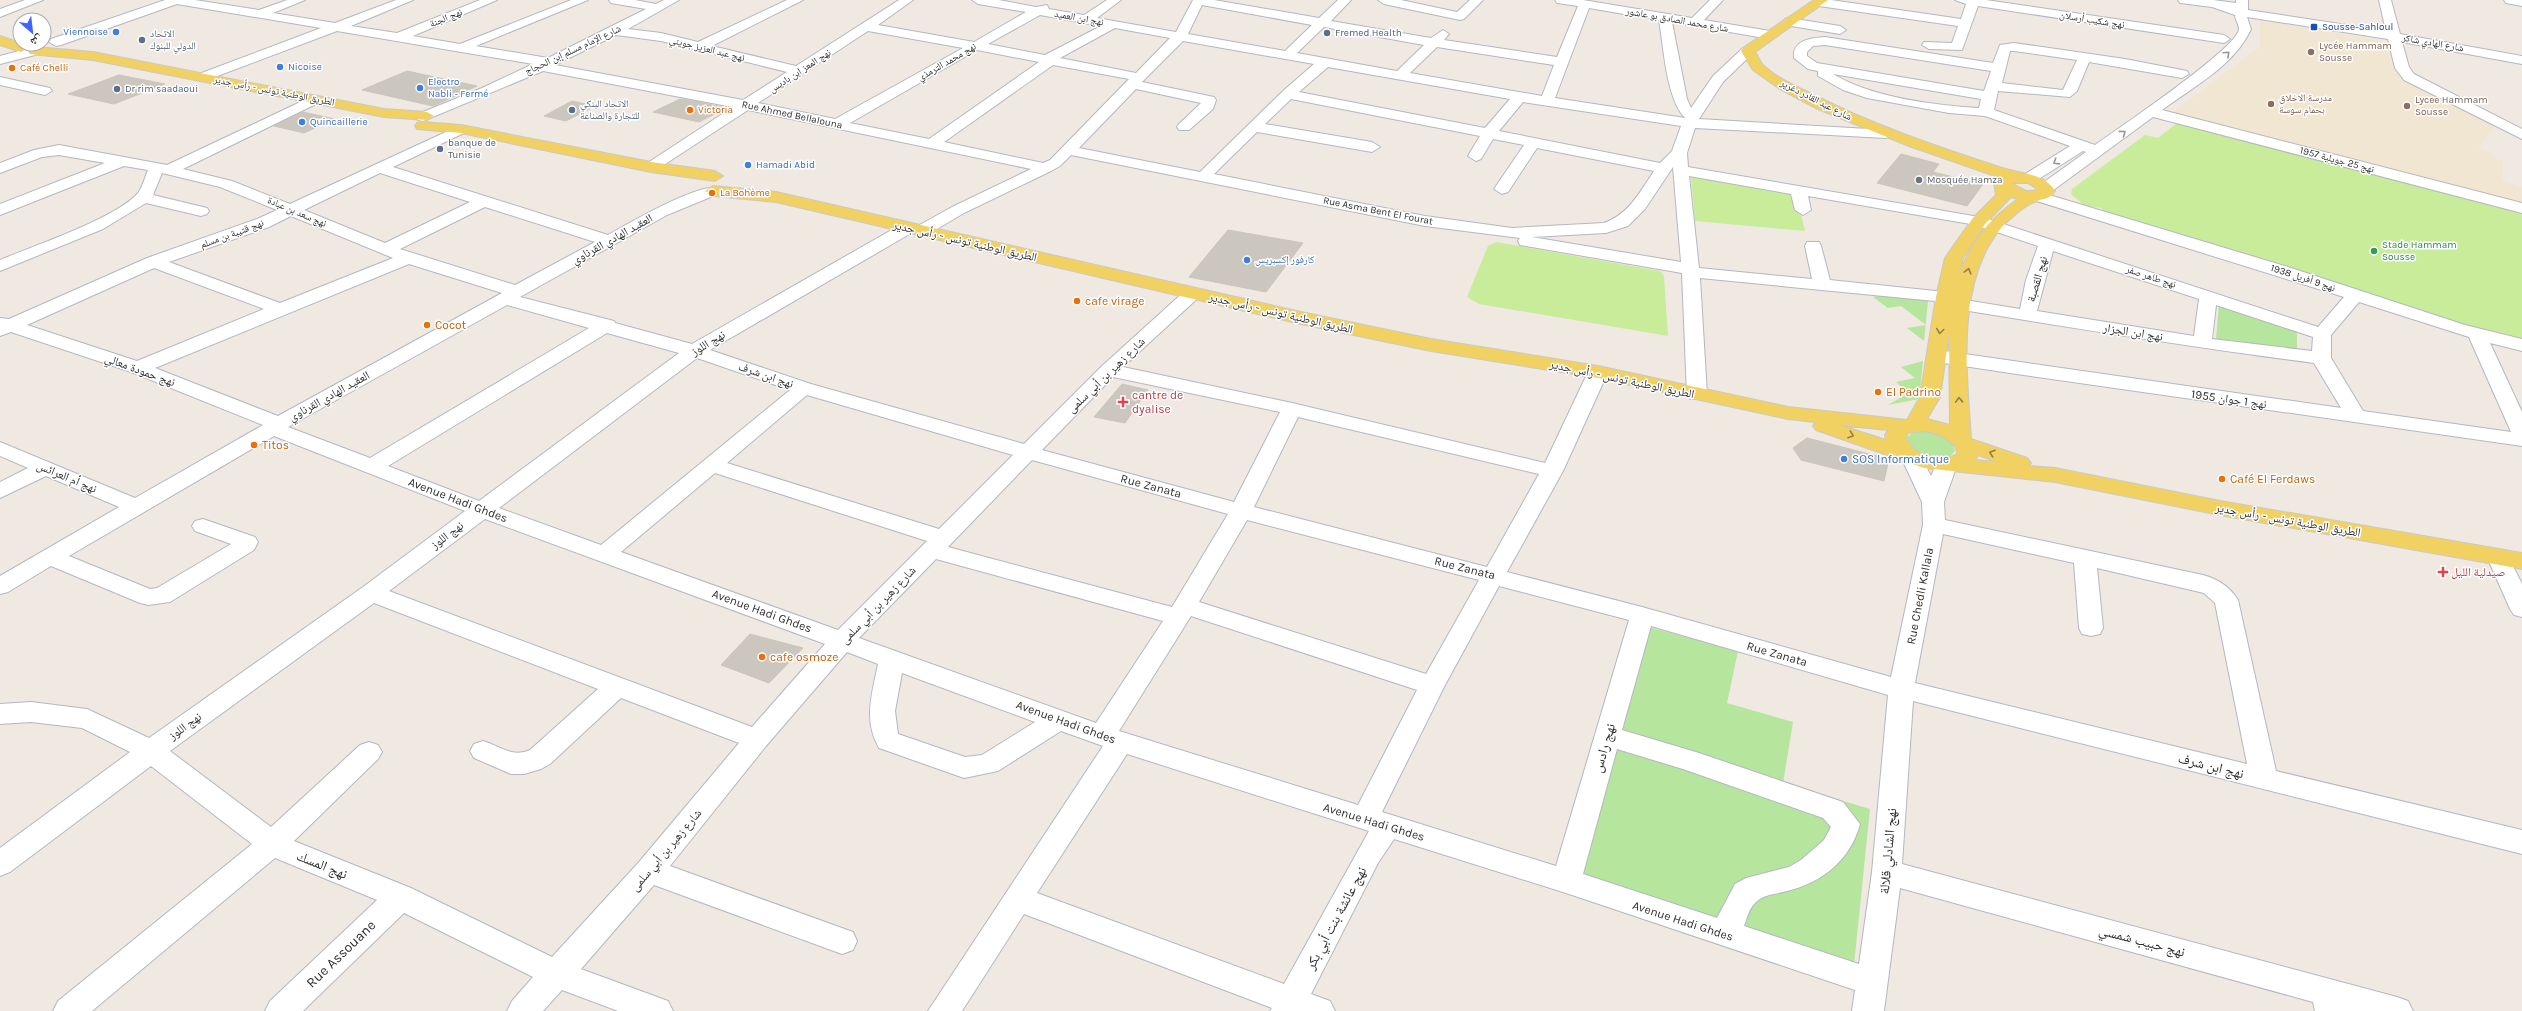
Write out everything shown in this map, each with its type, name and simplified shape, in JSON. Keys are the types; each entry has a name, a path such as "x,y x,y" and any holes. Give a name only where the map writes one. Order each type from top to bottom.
{"main road":[{"path":"1748,51 1821,1"},
{"name":"الطريق الوطنية تونس - رأس جدير","path":"0,36 12,41"},
{"name":"الطريق الوطنية تونس - رأس جدير","path":"0,40 12,43"},
{"name":"الطريق الوطنية تونس - رأس جدير","path":"52,43 88,52 93,56"},
{"name":"الطريق الوطنية تونس - رأس جدير","path":"52,50 93,56 313,100 384,112 388,116 425,120 461,129 651,167 717,184 920,231 1431,345 1598,372 1696,395 1788,413 1939,428 1962,441 2055,475"},
{"name":"شارع عبد القادر دغرير","path":"1748,51 1748,56 1756,66 1809,98 1886,134 2026,187"},
{"name":"الطريق الوطنية تونس - رأس جدير","path":"651,167 692,188"},
{"path":"692,188 698,180 717,184"},
{"path":"1986,223 2026,187"},
{"path":"1910,456 1895,439 1898,431 1911,425 1930,397 1937,356 1950,302 1977,250 1986,223 2005,193 2026,187"},
{"path":"1949,465 1966,456 1967,448 1962,441 1958,359 1950,302"},
{"name":"الطريق الوطنية تونس - رأس جدير","path":"1788,413 1929,463 2055,475 2220,508 2522,561"}],"street":[{"path":"0,12 37,0"},
{"path":"52,41 175,0"},
{"name":"Rue Ahmed Bellalouna","path":"175,0 463,47 1046,168"},
{"path":"261,13 299,0"},
{"path":"204,77 407,0"},
{"name":"نهج الجنة","path":"401,36 491,0"},
{"path":"463,47 582,0"},
{"path":"615,0 658,8"},
{"name":"شارع اﻹمام مسلم إبن الحجاج","path":"425,120 615,31 673,0"},
{"path":"698,47 797,0"},
{"name":"نهج المعز ابن باديس","path":"651,167 907,0"},
{"name":"نهج ابن العميد","path":"978,0 1547,101 1692,119 1886,134"},
{"name":"نهج محمد الترمذي","path":"837,124 1056,0"},
{"path":"1087,19 1115,0"},
{"path":"1199,0 1436,43 1562,62"},
{"name":"نهج اللوز","path":"0,864 151,751 371,593 480,509 694,351 920,231 1046,168 1068,150 1180,36 1199,0"},
{"path":"1288,55 1320,22 1345,0"},
{"path":"1384,0 1460,16"},
{"path":"1401,75 1436,43 1460,16 1477,0"},
{"name":"شارع محمد الصادق بو عاشور","path":"1561,0 1770,35"},
{"path":"1694,23 1717,0"},
{"name":"شارع الهادي شاكر","path":"2184,0 2394,36 2522,60"},
{"path":"2385,0 2402,68 2409,77 2522,135"},
{"path":"1821,1 1966,23"},
{"path":"1789,22 1951,48 1959,46 1966,23 1970,1"},
{"name":"نهج شكيب أرسلان","path":"1970,1 2224,39"},
{"path":"1547,101 1585,4"},
{"path":"2026,187 2182,74 2224,39 2242,10"},
{"path":"2026,187 2098,151 2216,64 2239,42 2245,29 2242,10"},
{"path":"1665,18 1680,99 1686,112 1692,119"},
{"path":"932,144 1049,60 1114,24"},
{"path":"866,27 1049,60 1209,100 1208,106 1184,127"},
{"name":"نهج عبد العزيز جويني","path":"615,31 661,37 799,71"},
{"path":"1997,68 1821,40 1809,42 1800,51 1801,58 1835,81 1868,96 1960,110 1987,112 2098,151"},
{"path":"1987,112 1997,68 2005,48 2009,46 2118,62 2182,74"},
{"path":"1696,395 1691,270 1679,153 1692,119 1718,79 1748,51"},
{"path":"0,57 13,52"},
{"path":"0,60 16,52"},
{"path":"1813,66 1991,91 2065,94 2070,91 2084,59"},
{"path":"1204,176 1288,94 1324,62"},
{"path":"0,81 45,91"},
{"path":"1288,94 1534,141 1663,168"},
{"path":"1476,156 1489,133 1520,97"},
{"path":"0,266 108,219 130,207 169,170 313,100"},
{"name":"نهج 25 جويلية 1957","path":"2152,112 2522,208"},
{"path":"1254,127 1372,147"},
{"name":"نهج قتيبة بن مسلم","path":"3,326 153,262 256,226 293,210 461,129"},
{"path":"1502,189 1534,141"},
{"name":"Rue Asma Bent El Fourat","path":"1068,150 1425,221 1497,232 1606,228 1622,222 1639,206 1663,168 1679,153"},
{"name":"نهج سعد بن عبادة","path":"0,168 46,152 70,152 169,170 240,188 408,258 512,295"},
{"path":"0,210 123,161"},
{"path":"380,168 610,241"},
{"path":"145,194 169,170"},
{"name":"نهج طاهر صفر","path":"1681,170 1986,223 2048,242 2322,334"},
{"path":"661,212 717,184"},
{"name":"نهج 9 أفريل 1938","path":"2026,187 2084,209 2477,335 2522,345"},
{"path":"661,212 692,188"},
{"path":"1798,190 1802,210"},
{"path":"145,194 201,211"},
{"path":"386,249 484,201"},
{"name":"العقيد الهادي القرناوي","path":"0,586 135,506 275,426 661,212"},
{"name":"نهج ابن الجزار","path":"1497,232 1531,242 1691,270 1950,302 2027,316 2202,343 2321,358"},
{"name":"نهج القصبة","path":"2027,316 2035,280 2048,242"},
{"path":"1813,246 1822,285"},
{"path":"138,368 408,258"},
{"path":"153,262 280,310"},
{"name":"شارع زهير بن أبي سلمى","path":"523,1011 649,871 757,739 843,640 1109,370 1193,293"},
{"name":"نهج ابن شرف","path":"512,295 694,351 804,388 1027,452"},
{"path":"2355,295 2322,334 2321,358 2356,416"},
{"path":"2202,343 2208,296"},
{"path":"372,466 607,325"},
{"name":"نهج حمودة معالي","path":"3,326 138,368 275,426"},
{"path":"2477,335 2522,434"},
{"name":"نهج 1 جوان 1955","path":"1937,356 2219,398 2522,440"},
{"path":"1109,370 1292,409 1552,471"},
{"name":"نهج عائشة بنت أبي بكر","path":"1299,1008 1368,855 1376,823 1432,686 1492,575 1552,471 1598,372"},
{"path":"604,554 804,388"},
{"path":"944,1011 1019,899 1182,612 1242,511 1292,409"},
{"name":"Avenue Hadi Ghdes","path":"275,426 480,509 843,640 1111,739 1376,823 1566,881 1725,935 1873,982"},
{"name":"نهج أم العرائس","path":"0,448 135,506"},
{"name":"Rue Zanata","path":"1027,452 1242,511 1642,615 1901,689"},
{"path":"1910,456 1933,513 2085,558 2203,583 2212,587 2224,597 2264,779"},
{"path":"710,465 936,544 1182,612 1432,686"},
{"name":"Rue Chedli Kallala","path":"1901,689 1933,513 1949,465"},
{"path":"0,491 45,468"},
{"path":"50,557 148,597 162,596 246,545 247,542 203,526"},
{"path":"2085,558 2091,628"},
{"path":"2498,558 2522,609"},
{"path":"371,593 757,739"},
{"name":"نهج رادس","path":"1566,881 1642,615"},
{"path":"892,658 882,718 883,733 888,741 964,768 988,764 998,759 1058,720"},
{"path":"483,751 513,766 526,764 540,758 618,686"},
{"name":"نهج ابن شرف","path":"1901,689 2522,842"},
{"name":"نهج الشادلي قلالة","path":"1868,1011 1887,872 1901,689"},
{"name":"نهج المسك","path":"0,714 31,712 87,719 151,751 272,844 401,897 557,974 657,1011"},
{"path":"1607,736 1689,760 1833,810 1846,824 1845,833 1830,852 1816,865 1795,877 1772,881 1746,892 1740,898 1725,935"},
{"path":"69,1011 272,844 369,752"},
{"path":"649,871 842,941"},
{"name":"نهج حبيب شمسي","path":"1887,872 2329,1001 2397,1011"},
{"name":"Rue Assouane","path":"281,1011 401,897"},
{"path":"1019,899 1299,1008"}],"shaded area":[{"name":"Lycee Hammam Sousse","path":"2260,20 2387,42 2392,66 2402,77 2488,120 2494,127 2478,149 2493,153 2492,157 2503,161 2502,181 2522,187 2522,203 2172,113 2260,47"}],"green space":[{"name":"Stade Hammam Sousse","path":"2177,123 2522,212 2522,341 2480,332 2106,213 2101,208 2085,206 2071,194 2072,189 2145,135 2158,138"},
{"path":"1699,176 1796,193 1805,231 1695,221 1691,177"},
{"path":"1496,242 1660,271 1664,276 1668,336 1479,304 1467,297 1488,246"},
{"path":"1892,292 1928,301 1926,325 1901,306 1888,308 1873,297"},
{"path":"2219,304 2297,330 2297,350 2216,339"},
{"path":"1926,325 1924,341 1907,328"},
{"path":"1923,361 1919,399 1888,405 1908,393 1896,382 1915,378 1901,367"},
{"path":"1927,431 1936,433 1948,439 1955,450 1952,455 1935,458 1912,449 1907,437 1914,432"},
{"path":"1645,626 1738,651 1727,703 1793,722 1783,783 1870,809 1854,965 1572,874"}],"building":[{"name":"Electro Nabli - Fermé","path":"407,71 477,86 433,106 362,90"},
{"name":"Dr rim saadaoui","path":"119,75 165,84 114,104 68,94"},
{"name":"Victoria","path":"680,99 726,108 699,122 653,112"},
{"name":"الاتحاد البنكي للتجارة والصناعة","path":"572,101 595,106 566,121 544,116"},
{"name":"Quincaillerie","path":"303,112 335,119 304,133 274,126"},
{"name":"Mosquée Hamza","path":"1901,154 1939,164 1933,172 1983,184 1967,206 1877,183"},
{"name":"كارفور إكسبريس","path":"1228,230 1303,243 1266,292 1189,277"},
{"path":"1122,384 1148,390 1125,423 1094,417"},
{"name":"SOS Informatique","path":"1807,438 1889,459 1884,481 1801,460 1793,448"},
{"name":"cafe osmoze","path":"750,634 803,648 769,683 721,665"}],"place":[{"name":"Sousse-Sahloul","path":"2314,27"},
{"name":"Viennoise","path":"116,32"},
{"name":"Fremed Health","path":"1327,33"},
{"name":"الاتحاد الدولي للبنوك","path":"142,40"},
{"name":"Lycée Hammam Sousse","path":"2311,52"},
{"name":"Nicoise","path":"280,67"},
{"name":"Café Chelli","path":"12,68"},
{"name":"Electro Nabli - Fermé","path":"420,88"},
{"name":"Dr rim saadaoui","path":"117,89"},
{"name":"مدرسة الاخلاق بحمام سوسة","path":"2271,104"},
{"name":"Lycee Hammam Sousse","path":"2407,106"},
{"name":"الاتحاد البنكي للتجارة والصناعة","path":"572,110"},
{"name":"Victoria","path":"690,110"},
{"name":"Quincaillerie","path":"302,122"},
{"name":"banque de Tunisie","path":"440,149"},
{"name":"Hamadi Abid","path":"748,165"},
{"name":"Mosquée Hamza","path":"1919,180"},
{"name":"La Bohème","path":"712,193"},
{"name":"Stade Hammam Sousse","path":"2374,251"},
{"name":"كارفور إكسبريس","path":"1247,260"},
{"name":"cafe virage","path":"1077,301"},
{"name":"Cocot","path":"427,325"},
{"name":"El Padrino","path":"1878,392"},
{"name":"cantre de dyalise","path":"1123,402"},
{"name":"Titos","path":"254,445"},
{"name":"SOS Informatique","path":"1844,459"},
{"name":"Café El Ferdaws","path":"2222,479"},
{"name":"صيدلية الليل","path":"2443,572"},
{"name":"cafe osmoze","path":"762,657"}]}
